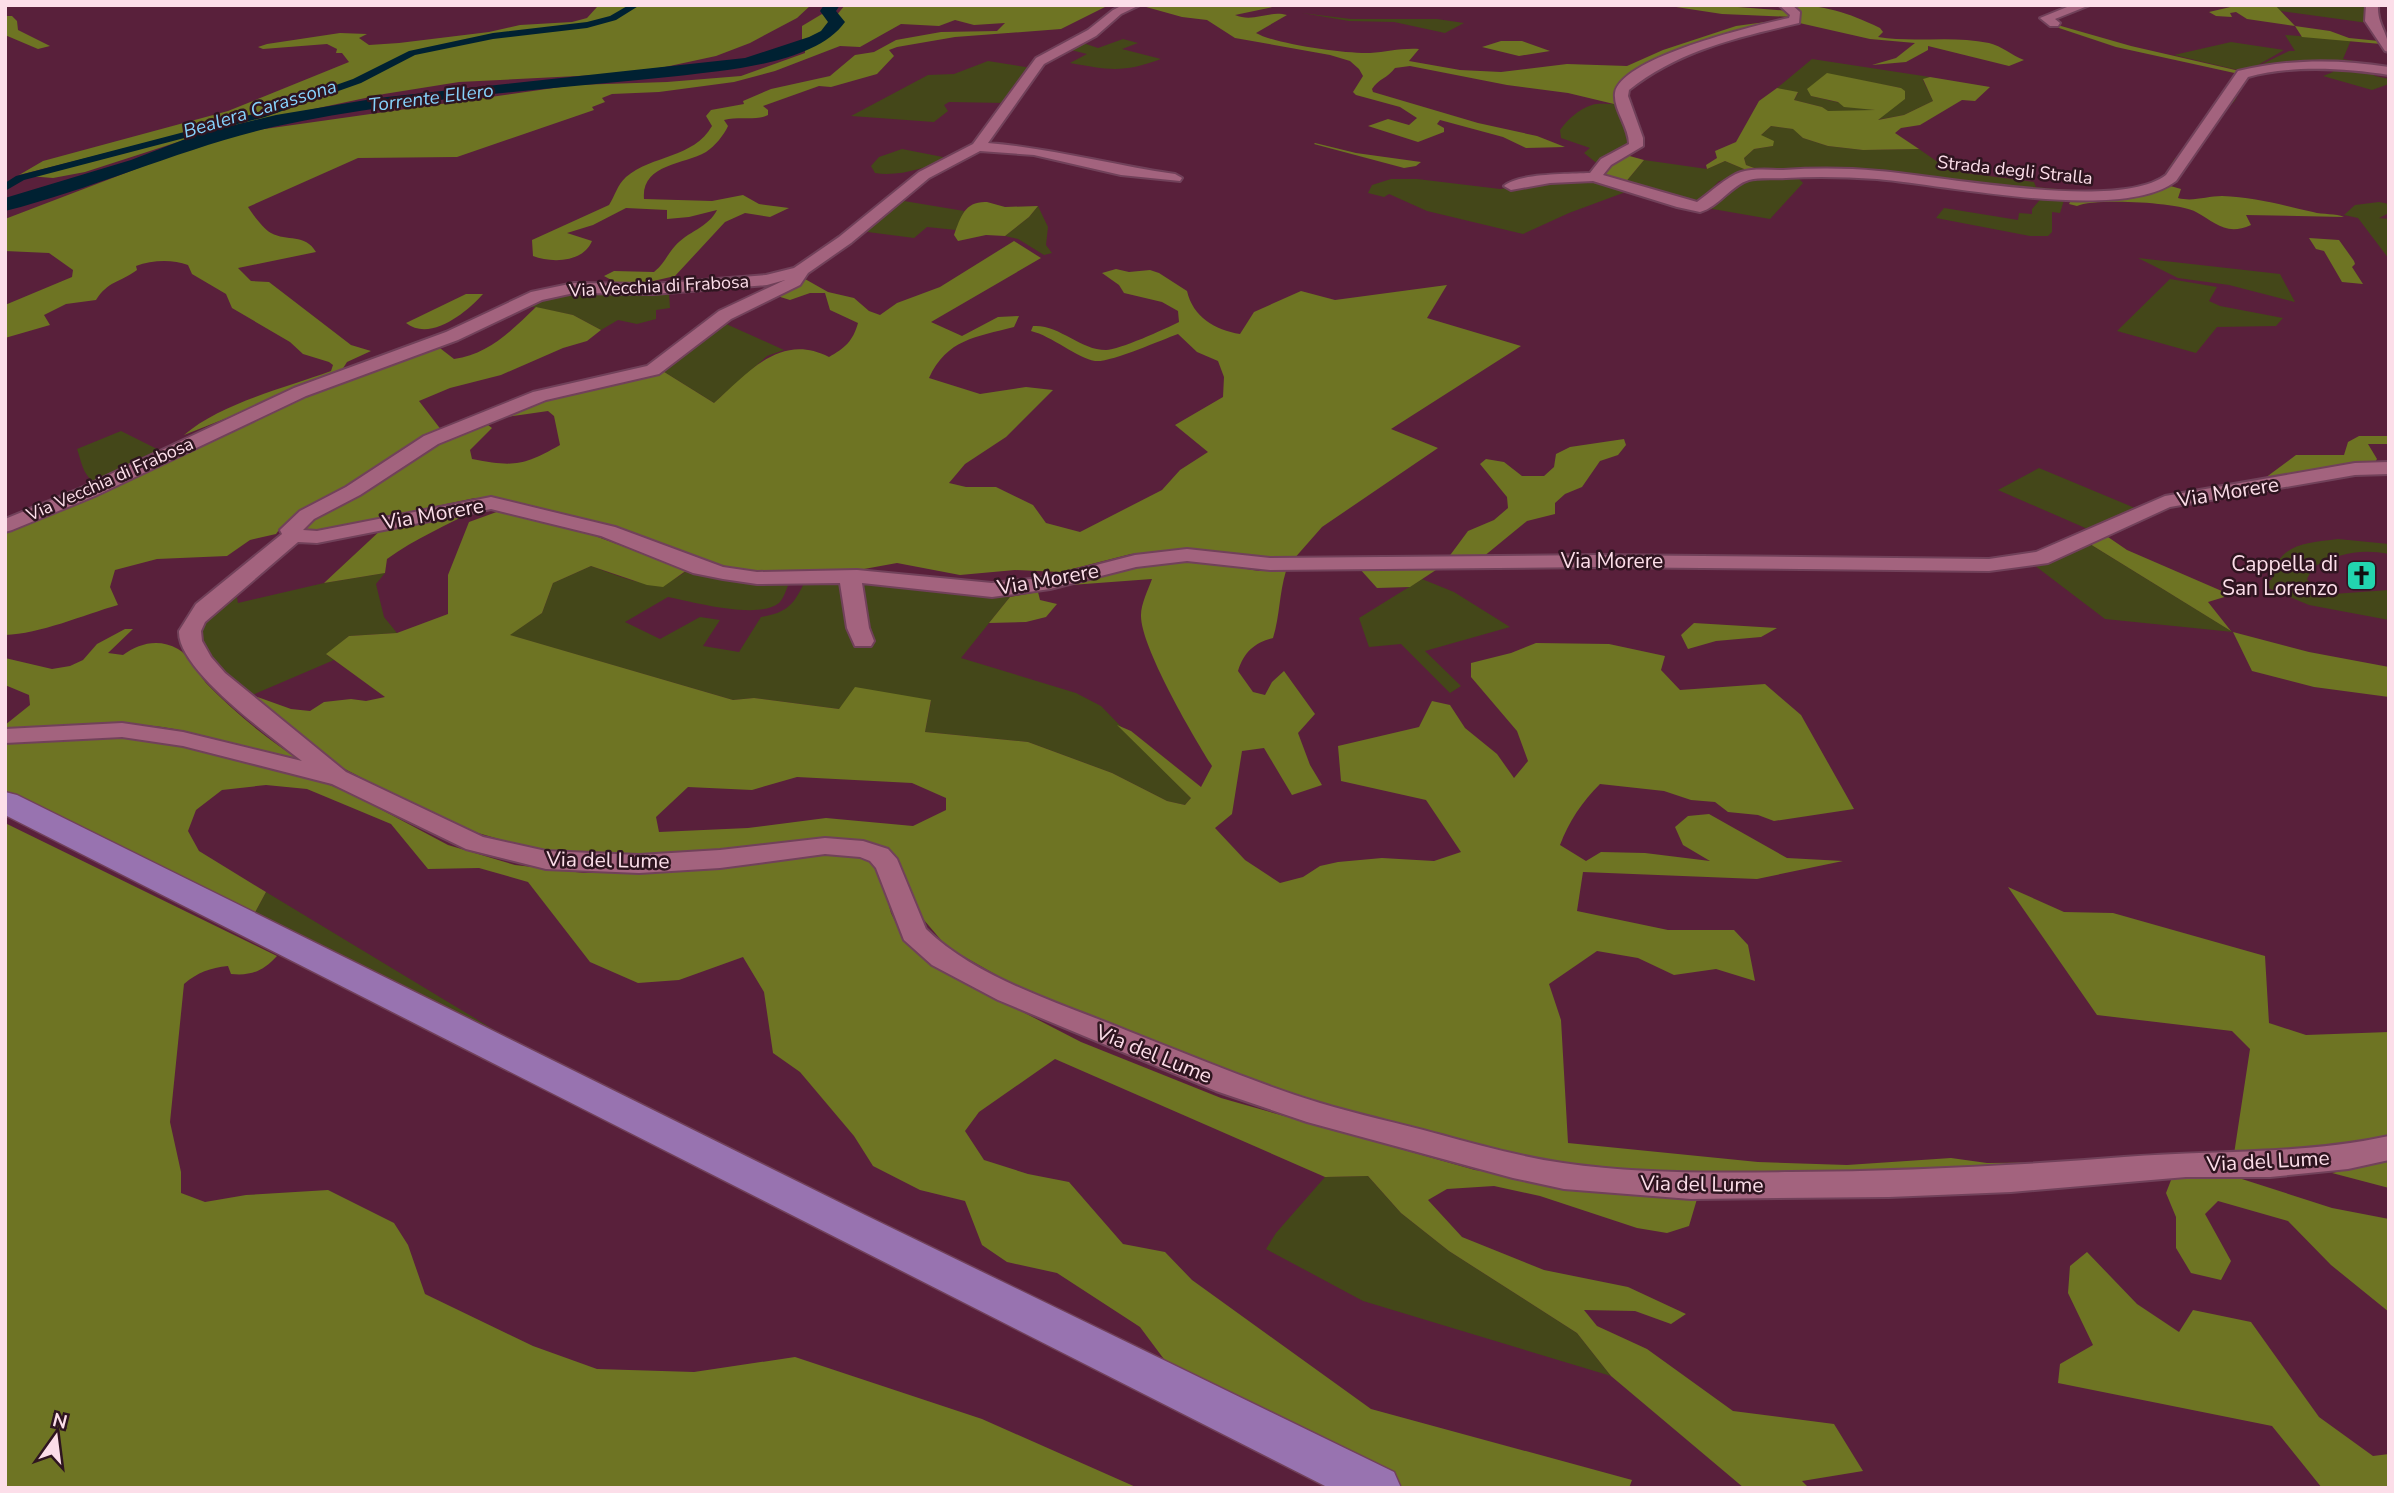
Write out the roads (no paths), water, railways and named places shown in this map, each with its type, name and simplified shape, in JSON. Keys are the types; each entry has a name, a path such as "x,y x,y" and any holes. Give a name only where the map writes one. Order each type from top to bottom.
{"main road":[{"path":"5,802 862,1233 1377,1488"}],"street":[{"name":"Via Vecchia di Frabosa","path":"5,526 88,492 300,392 452,336 537,296 574,288 653,289 733,284 767,280 800,271 845,240 924,175 978,147 1040,61 1092,33 1117,12 1133,5"},
{"path":"1511,186 1594,177 1606,162 1637,145 1621,97 1626,86 1670,56 1733,35 1796,20 1796,14 1784,5"},
{"path":"2054,23 2047,18 2084,5"},
{"path":"2372,5 2371,21 2389,48"},
{"name":"Strada degli Stralla","path":"1594,177 1694,206 1705,205 1717,192 1728,190 1744,176 1824,172 1878,174 2069,197 2128,195 2153,189 2171,178 2243,74 2266,69 2341,66 2389,71"},
{"path":"978,147 1034,151 1121,172 1175,178"},
{"name":"Via Morere","path":"800,271 800,276 794,282 726,315 653,370 540,396 443,435 399,459 353,491 307,515 290,530 293,535 317,537 491,503 608,531 701,568 723,573 757,578 850,576 956,588 1010,589 1136,561 1187,555 1270,564 1598,561 1990,565 2040,558 2165,502 2355,469 2389,468"},
{"path":"293,535 204,609 192,621 190,634 193,647 216,677 341,778"},
{"path":"850,576 858,628 863,641"},
{"name":"Via del Lume","path":"5,736 101,729 143,731 341,778 475,843 546,860 639,863 720,859 825,846 863,849 879,855 888,865 914,933 925,944 942,958 1009,993 1227,1083 1318,1114 1526,1169 1621,1182 1691,1186 1889,1184 2011,1179 2186,1165 2270,1165 2348,1157 2389,1148"}],"waterway":[{"name":"Bealera Carassona","path":"5,188 20,178 261,115 357,81 412,53 493,36 587,25 613,18 636,5"},
{"name":"Torrente Ellero","path":"5,205 138,164 208,137 276,121 378,103 747,63 815,41 827,34 837,22 828,11 832,5"}],"place":[{"name":"Cappella di San Lorenzo","path":"2361,576"}]}
